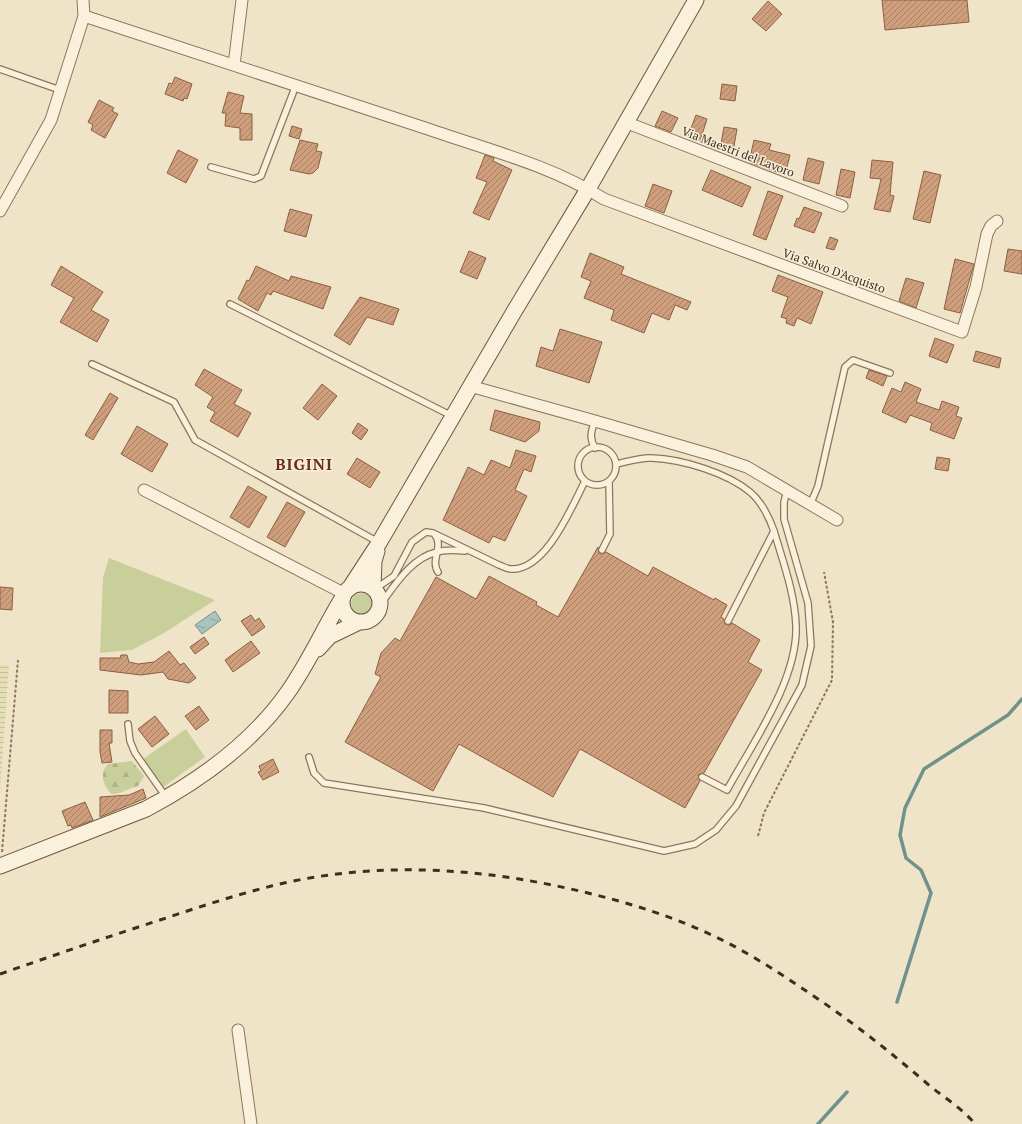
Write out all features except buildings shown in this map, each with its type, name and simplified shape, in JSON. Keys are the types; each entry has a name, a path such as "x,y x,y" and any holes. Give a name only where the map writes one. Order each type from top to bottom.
{"main road":[{"path":"3,865 67,839 128,818 167,798 231,752 251,734 288,692 309,659 322,631 379,543 470,386 588,189 696,0"},
{"path":"309,659 330,636 359,622 370,620 375,616 380,605 380,599 374,589 374,562 379,543"},
{"path":"359,622 349,617 343,608 346,593 361,584 374,589"}],"street":[{"path":"0,211 51,120 84,16 83,0"},
{"path":"234,65 242,0"},
{"path":"84,16 296,85 534,166 588,189"},
{"name":"Via Maestri del Lavoro","path":"625,122 842,206"},
{"name":"Via Salvo D'Acquisto","path":"588,189 604,199 962,332 976,287 987,234 991,226 997,221"},
{"path":"470,386 712,455 747,467 837,520"},
{"path":"144,490 346,593"},
{"path":"238,1030 251,1124"}],"lane":[{"path":"0,69 60,90"},
{"path":"211,167 251,178 258,178 261,176 296,85"},
{"path":"230,304 453,416"},
{"path":"810,504 818,486 845,367 853,360 890,373"},
{"path":"92,364 174,402 195,440 379,543"},
{"path":"595,421 591,441 595,448"},
{"path":"602,550 610,534 609,481 615,471 616,464 608,451 595,448 585,451 578,462 579,472 585,481 594,485 603,484 609,481"},
{"path":"616,464 650,458 677,460 724,477 750,492 758,501 770,521 791,590 796,627 794,661 781,693 727,790 702,777"},
{"path":"374,589 394,576 412,542 422,533 433,533 511,569 524,566 537,558 562,528 585,481"},
{"path":"309,757 314,773 324,783 484,808 664,851 695,844 716,830 736,806 802,685 811,646 808,603 784,518 784,502 787,491"},
{"path":"728,621 774,531"},
{"path":"433,533 438,542 434,562 438,572"},
{"path":"380,605 405,572 416,563 436,552 468,550"},
{"path":"128,724 130,741 135,753 167,798"}],"path":[{"path":"758,836 764,813 832,680 833,622 824,572"},
{"path":"3,865 1,842 18,660"}],"shaded area":[{"path":"0,665 9,665 0,791"}],"green space":[{"path":"109,558 215,600 164,633 132,650 100,653 103,577"},
{"path":"358,593 366,593 373,600 373,608 366,615 358,615 351,608 351,600"},
{"path":"186,729 205,757 163,787 143,759"},
{"path":"132,761 144,776 138,786 112,794 104,784 103,775 105,767 108,764"}],"water":[{"path":"215,611 221,620 202,634 195,625"}],"waterway":[{"path":"897,1002 931,893 921,870 906,858 900,835 905,808 924,769 1008,715 1022,699"},
{"path":"818,1124 847,1092"}],"railway":[{"path":"0,974 204,905 284,883 323,876 401,870 440,871 518,879 596,895 646,909 695,927 738,949 786,978 849,1021 904,1064 975,1124"}],"district":[{"name":"BIGINI","path":"304,464"}]}
